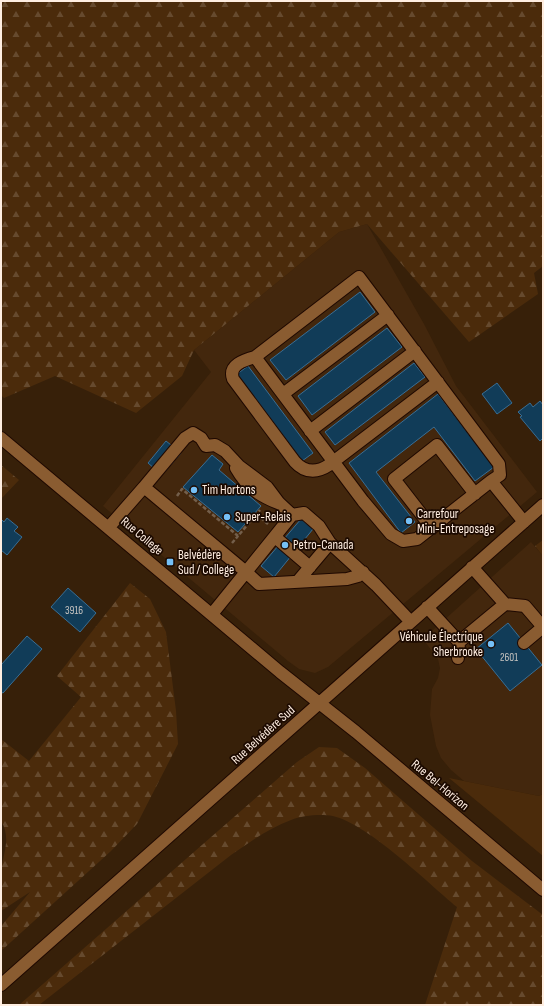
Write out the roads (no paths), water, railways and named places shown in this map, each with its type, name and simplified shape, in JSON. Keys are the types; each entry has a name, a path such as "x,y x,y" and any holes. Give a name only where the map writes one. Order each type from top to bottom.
{"street":[{"path":"255,357 310,431 334,462 363,501 395,538 403,541 412,541 432,528 500,475 499,464 438,382 359,277 255,357 243,361 235,366 232,371 232,377 290,455 298,465 310,471 324,469 334,462 438,382"},
{"path":"283,394 388,316"},
{"path":"310,431 415,352"},
{"path":"109,527 144,487 180,442 190,434 199,436 206,446 212,445 220,447 232,459 267,487 279,503 292,515"},
{"name":"Rue College","path":"1,438 319,703"},
{"path":"432,528 394,479 437,445 476,494"},
{"path":"491,481 524,522"},
{"path":"144,487 259,584 348,579 358,576 363,572"},
{"name":"Rue Belvédère Sud","path":"1,985 543,505"},
{"path":"212,614 292,515 304,513 319,526 330,543 363,572 411,622"},
{"path":"275,537 310,568"},
{"path":"298,581 330,543"},
{"path":"472,567 505,604 525,606 543,627 524,643"},
{"path":"459,642 505,604"},
{"path":"427,607 459,642 458,658"},
{"name":"Rue Bel-Horizon","path":"319,703 543,890"}],"place":[{"name":"Tim Hortons","path":"194,490"},
{"name":"Super-Relais","path":"227,517"},
{"name":"Carrefour Mini-Entreposage","path":"409,521"},
{"name":"Petro-Canada","path":"285,545"},
{"name":"Belvédère Sud / College","path":"170,562"},
{"name":"Véhicule Électrique Sherbrooke","path":"491,644"}]}
